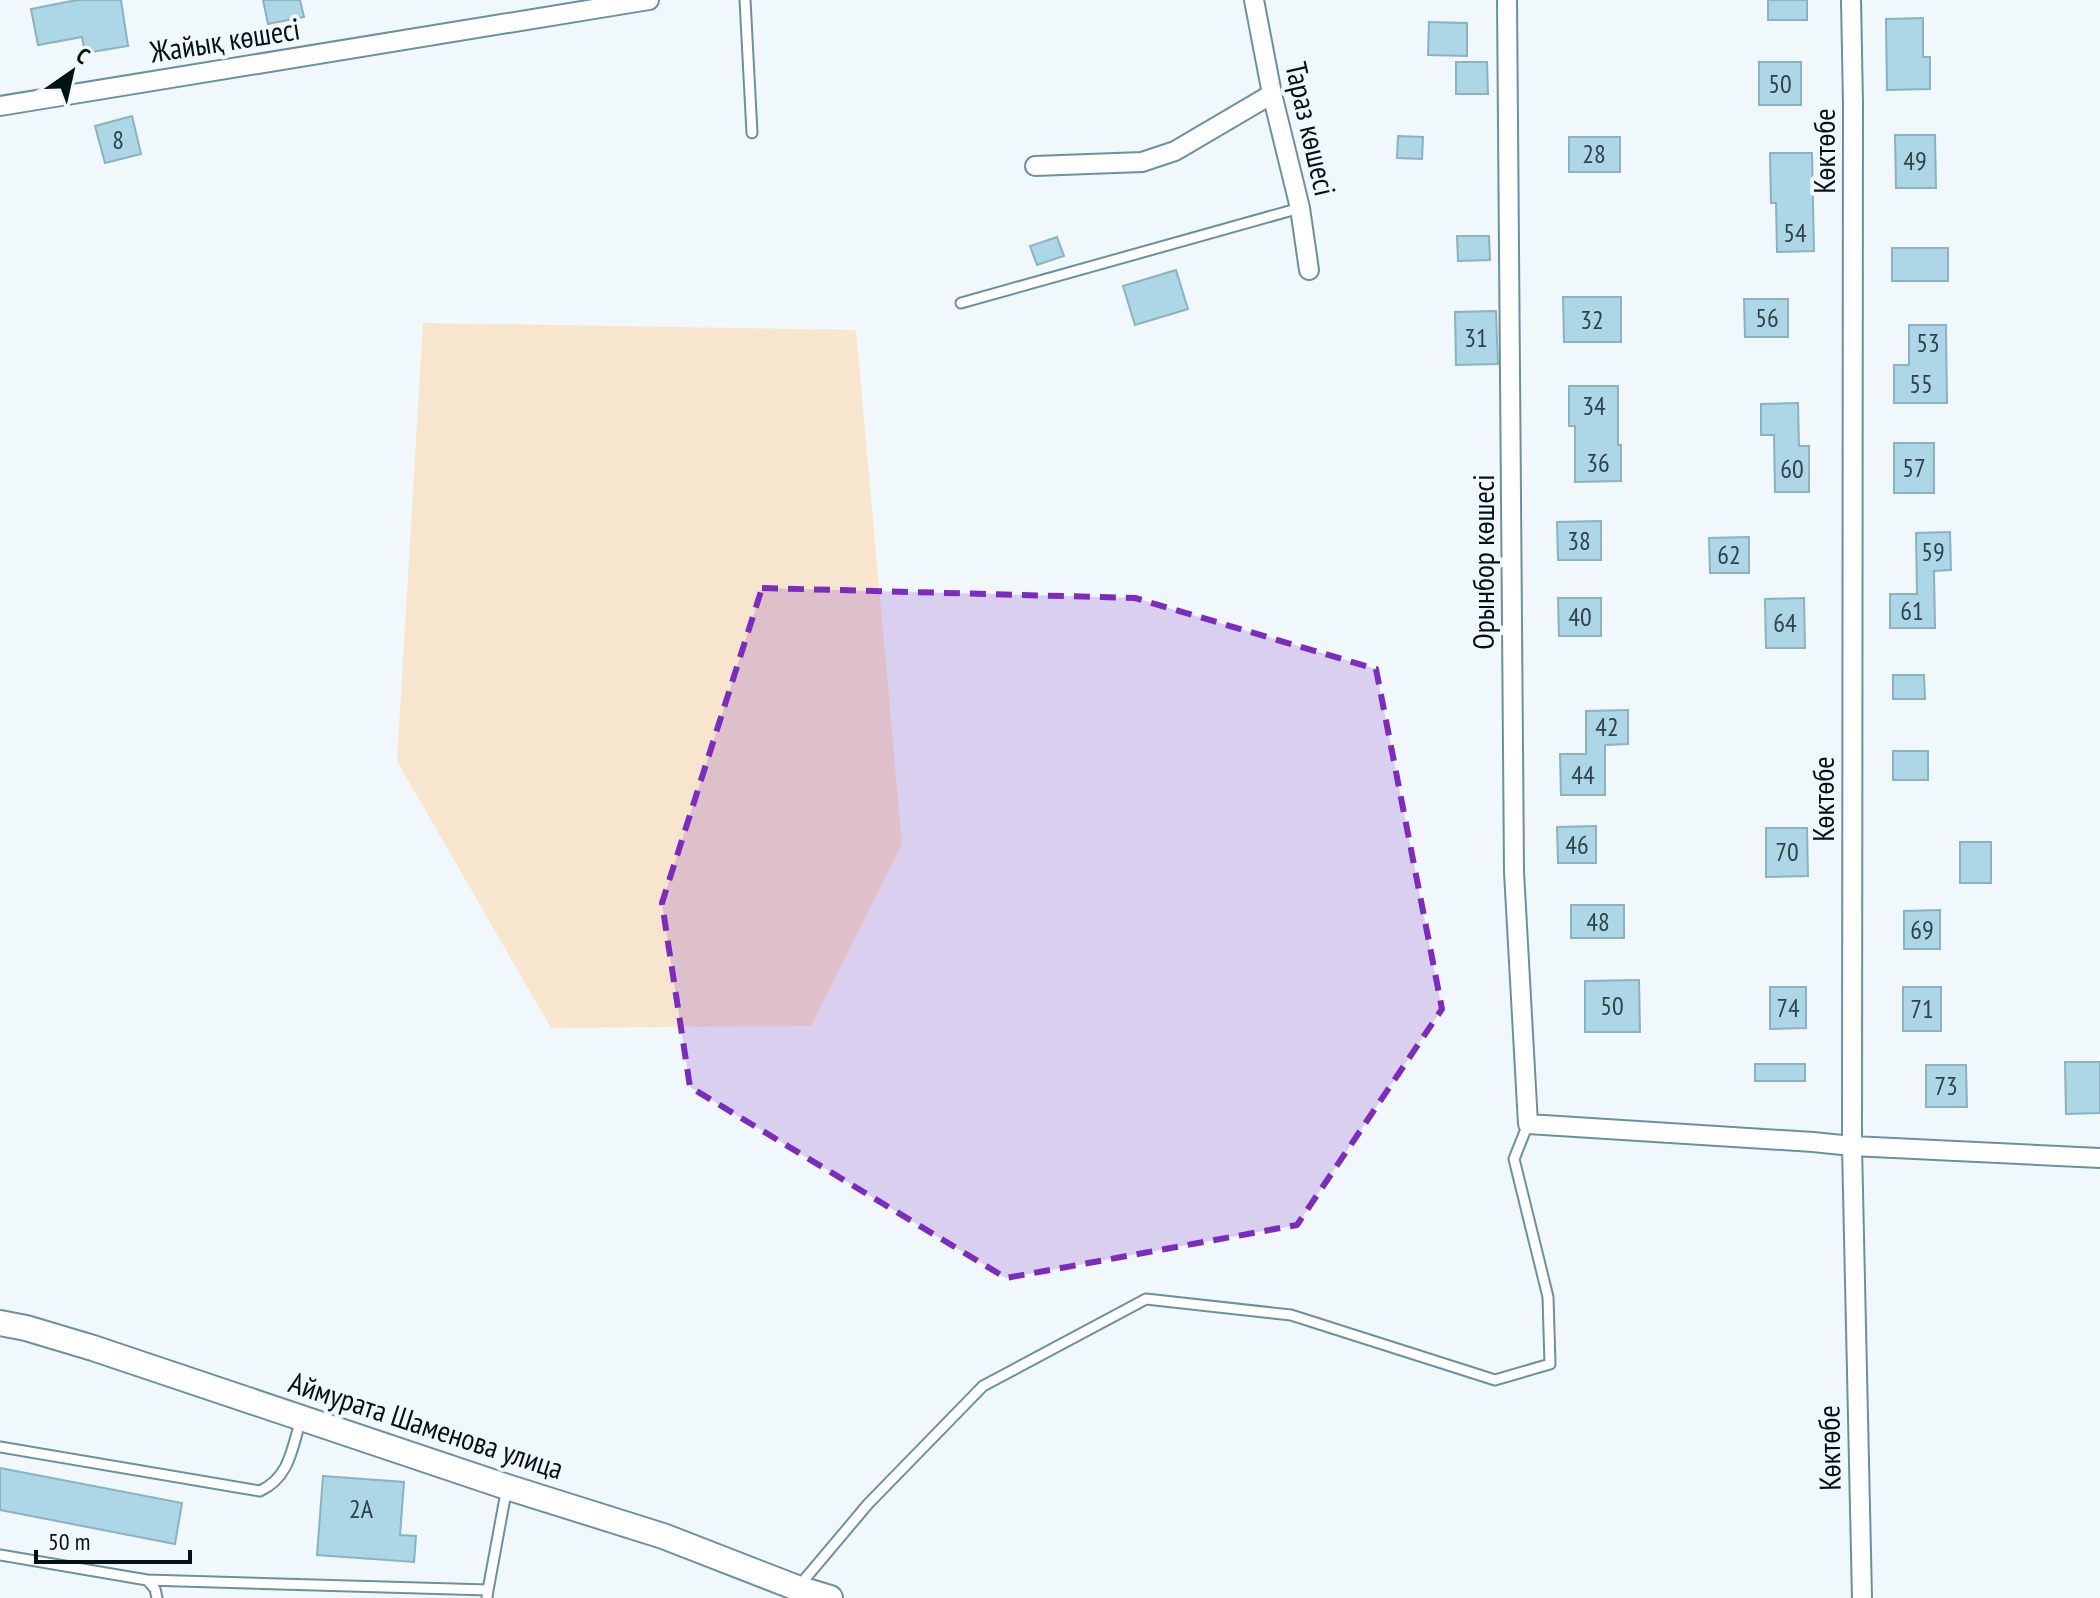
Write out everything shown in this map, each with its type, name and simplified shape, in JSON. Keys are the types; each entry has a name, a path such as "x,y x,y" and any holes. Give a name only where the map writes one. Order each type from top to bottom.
{"street":[{"name":"Жайық көшесі","path":"0,106 649,0"},
{"name":"Тараз көшесі","path":"1254,0 1272,94 1300,208 1309,270"},
{"name":"Орынбор көшесі","path":"1507,0 1514,872 1528,1124"},
{"name":"Көктөбе","path":"1851,0 1852,1146 1862,1598"},
{"path":"1035,166 1142,162 1175,151 1272,94"},
{"path":"1528,1124 1852,1146 2100,1158"},
{"name":"Аймурата Шаменова улица","path":"0,1323 93,1348 663,1536 796,1593 830,1598"}],"lane":[{"path":"745,0 752,133"},
{"path":"961,303 1300,208"},
{"path":"796,1593 868,1504 983,1386 1146,1299 1291,1315 1495,1380 1550,1364 1548,1297 1514,1159 1528,1124"},
{"path":"0,1447 260,1491 274,1485 286,1467 301,1419"},
{"path":"0,1555 147,1580 488,1594 507,1487"},
{"path":"147,1580 155,1589 157,1598"}],"highlighted area":[{"path":"762,588 1135,598 1376,669 1442,1009 1297,1225 1006,1278 690,1087 662,903"}],"shaded area":[{"path":"423,323 856,330 902,844 811,1026 551,1028 397,761"}],"building":[{"path":"77,0 121,0 128,46 85,53 82,37 38,45 31,9"},
{"path":"263,0 300,0 304,17 268,24"},
{"path":"1768,0 1807,0 1807,20 1768,20"},
{"path":"1923,18 1923,57 1930,57 1930,89 1887,90 1886,19"},
{"path":"1429,22 1467,23 1467,56 1428,55"},
{"path":"1456,62 1487,62 1488,94 1456,94"},
{"path":"1759,62 1801,62 1801,105 1759,105"},
{"path":"132,116 141,154 105,163 95,126"},
{"path":"1895,135 1935,135 1936,188 1896,188"},
{"path":"1398,136 1423,137 1422,159 1397,158"},
{"path":"1569,137 1620,137 1620,172 1569,172"},
{"path":"1770,153 1812,153 1814,251 1777,252 1776,203 1771,203"},
{"path":"1457,236 1489,236 1490,260 1458,261"},
{"path":"1057,237 1064,256 1037,265 1030,246"},
{"path":"1892,248 1948,248 1948,281 1892,281"},
{"path":"1176,270 1188,309 1135,325 1123,286"},
{"path":"1563,297 1621,297 1621,342 1564,342"},
{"path":"1744,299 1788,299 1788,337 1745,337"},
{"path":"1496,311 1498,364 1456,365 1455,312"},
{"path":"1909,325 1946,325 1947,403 1894,403 1894,365 1909,365"},
{"path":"1569,386 1618,386 1621,481 1575,482 1575,426 1569,426"},
{"path":"1798,403 1799,446 1809,446 1809,492 1775,492 1774,435 1761,435 1761,404"},
{"path":"1894,443 1934,443 1934,493 1894,493"},
{"path":"1601,521 1601,560 1558,560 1557,522"},
{"path":"1950,532 1951,570 1934,571 1935,628 1890,628 1890,594 1917,594 1916,533"},
{"path":"1749,537 1749,573 1710,573 1709,538"},
{"path":"1558,598 1601,598 1601,636 1559,636"},
{"path":"1804,598 1805,648 1766,648 1765,599"},
{"path":"1893,675 1924,675 1925,699 1893,699"},
{"path":"1628,710 1628,744 1605,745 1605,795 1561,795 1560,754 1586,754 1586,711"},
{"path":"1893,751 1928,751 1928,780 1893,780"},
{"path":"1596,826 1596,863 1558,863 1557,827"},
{"path":"1766,828 1807,828 1808,876 1766,877"},
{"path":"1960,842 1991,842 1991,883 1960,883"},
{"path":"1571,905 1624,905 1624,938 1571,938"},
{"path":"1940,910 1940,949 1904,949 1904,911"},
{"path":"1639,980 1640,1032 1585,1032 1585,981"},
{"path":"1770,987 1806,987 1806,1028 1770,1029"},
{"path":"1903,987 1941,987 1941,1031 1903,1031"},
{"path":"2065,1062 2100,1062 2100,1113 2066,1114"},
{"path":"1755,1064 1805,1064 1805,1081 1755,1081"},
{"path":"1926,1065 1966,1065 1967,1107 1926,1107"},
{"path":"0,1468 182,1503 175,1544 0,1510"},
{"path":"323,1476 404,1482 400,1535 416,1536 414,1562 317,1555"}]}
